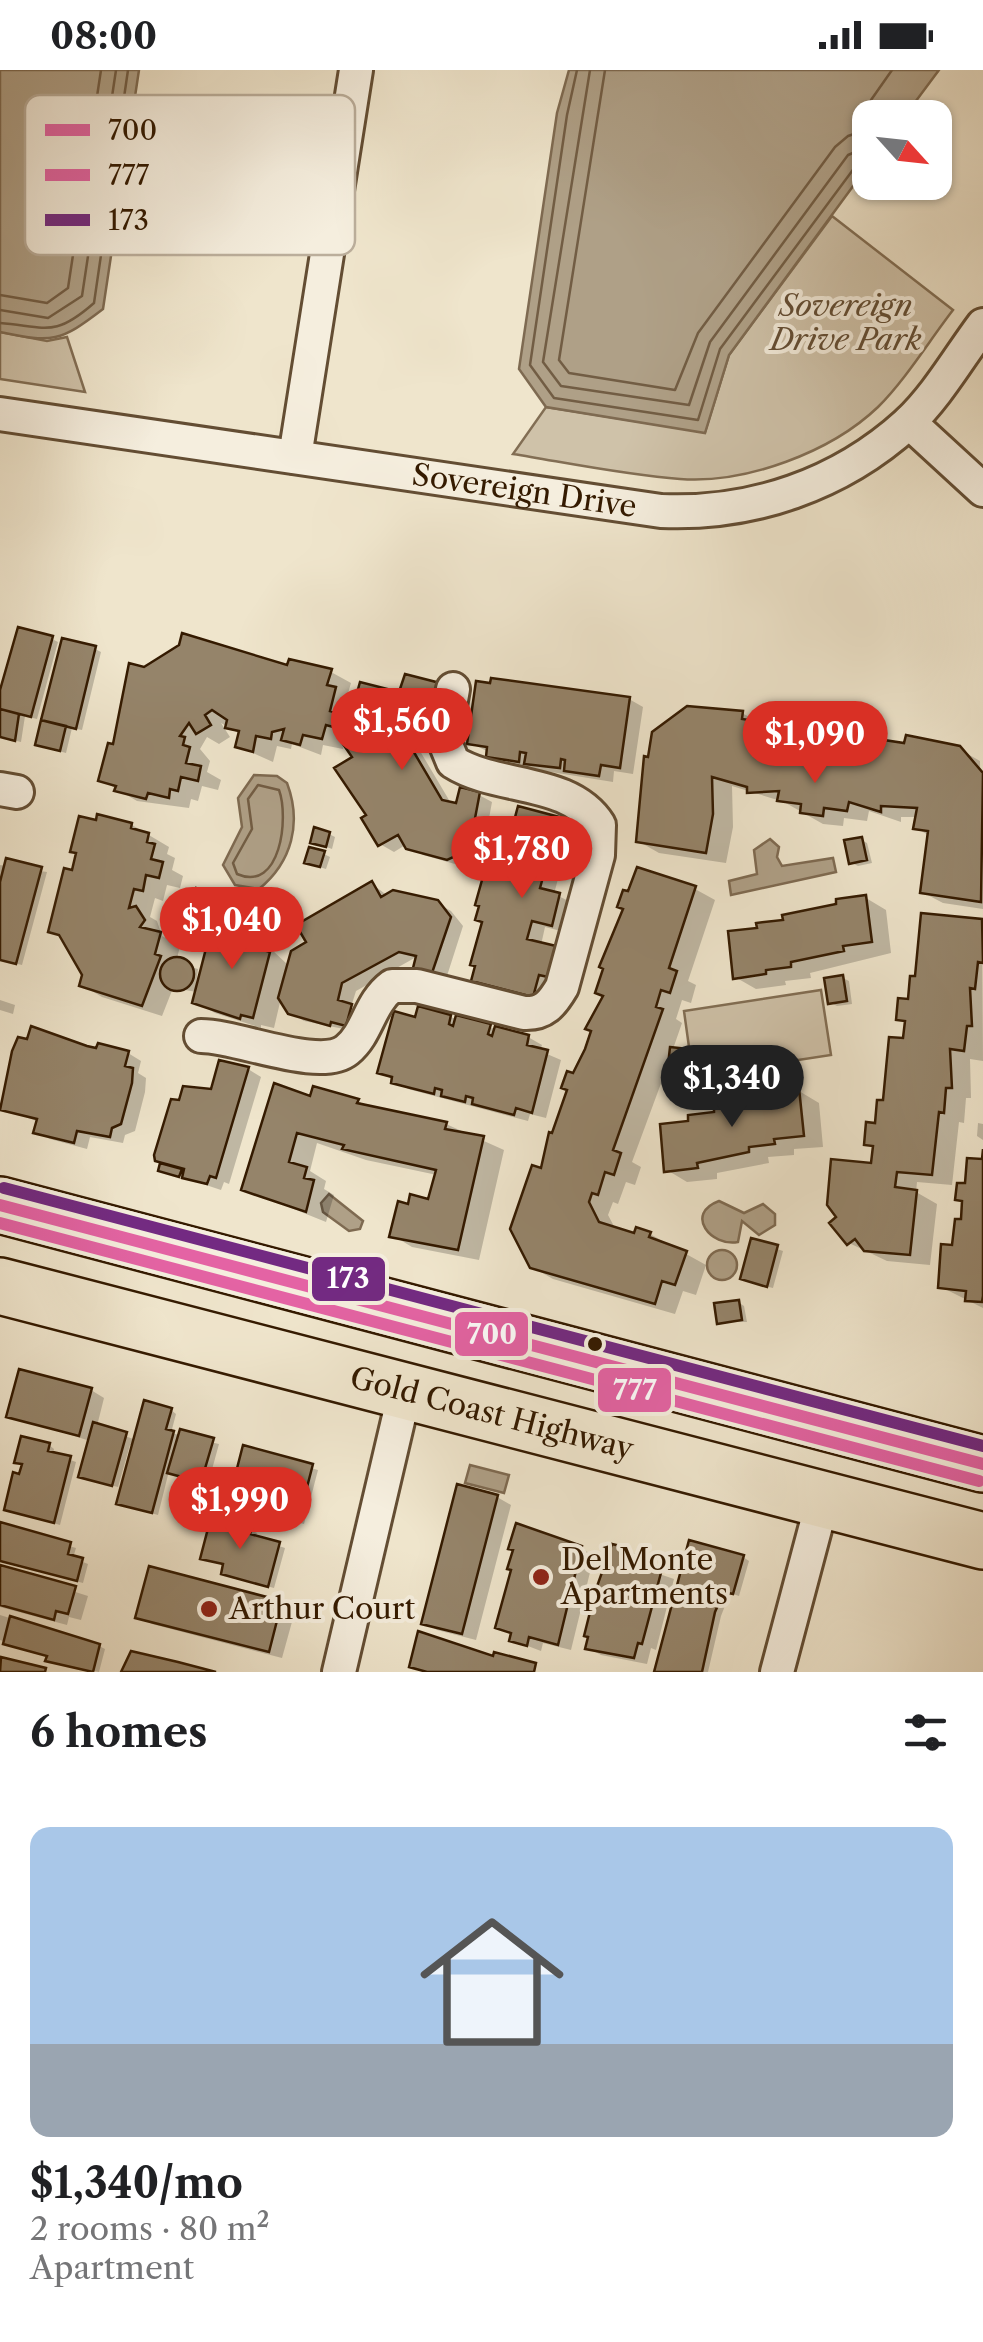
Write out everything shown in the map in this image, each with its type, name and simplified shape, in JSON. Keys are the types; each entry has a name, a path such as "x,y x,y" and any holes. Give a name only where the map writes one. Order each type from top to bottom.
{"highway":[{"path":"0,1205 983,1464"},
{"name":"Gold Coast Highway","path":"0,1286 983,1541"}],"street":[{"path":"352,95 356,70"},
{"path":"295,457 327,255"},
{"name":"Sovereign Drive","path":"0,414 697,512 734,510 803,490 852,464 909,422 983,325"},
{"path":"909,422 983,490"},
{"path":"200,1036 235,1038 328,1059 351,1047 373,1005 392,986 417,986 524,1013 535,1013 554,1001 562,987 598,855 599,824 570,798 453,762 444,740 452,689"},
{"path":"339,1672 405,1391"},
{"path":"777,1672 823,1499"}],"green space":[{"name":"Sovereign Drive Park","path":"832,216 953,310 898,384 859,423 786,462 706,479 638,475 513,454 546,407 705,432 729,355"},
{"path":"0,332 47,341 67,337 85,392 0,379"},
{"path":"821,990 831,1055 693,1076 684,1011"}],"water":[{"path":"0,70 139,70 135,95 25,95 25,255 111,255 103,309 76,328 45,338 0,332"},
{"path":"569,70 939,70 917,100 852,100 852,188 729,355 705,433 546,407 519,369 557,113"},
{"path":"254,775 277,776 287,783 294,813 286,854 259,889 235,885 223,865 242,827 238,798"},
{"path":"770,839 779,847 777,857 782,866 833,858 836,872 731,895 729,881 757,874 754,850"},
{"path":"329,1194 363,1221 360,1229 349,1231 323,1212 321,1203"},
{"path":"719,1201 744,1213 763,1204 775,1214 775,1225 759,1235 742,1221 738,1242 719,1240 705,1228 703,1214"},
{"path":"722,1250 733,1254 737,1265 733,1276 722,1280 711,1276 707,1265 711,1254"},
{"path":"470,1465 509,1475 504,1493 465,1483"}],"building":[{"path":"18,627 53,636 31,717 0,709 0,690"},
{"path":"182,633 287,665 289,659 332,669 327,685 336,687 330,711 342,714 337,728 326,725 322,739 303,735 300,745 281,740 284,729 272,732 271,739 256,736 253,752 235,747 239,731 225,728 227,720 212,710 205,715 211,725 196,734 189,723 180,736 185,737 183,745 190,747 186,763 201,766 198,781 181,777 178,791 170,789 169,798 148,793 146,799 114,791 116,786 98,781 108,743 113,744 129,663 144,667 179,645"},
{"path":"62,638 96,646 76,729 41,720"},
{"path":"405,674 440,683 429,726 409,721 405,737 442,800 456,803 460,787 480,792 469,850 447,860 406,849 398,835 378,846 361,818 366,815 334,768 352,757 343,744 360,682 399,692"},
{"path":"491,678 630,697 620,768 601,765 599,776 564,771 565,760 561,759 560,768 524,764 526,753 520,752 519,762 486,757 487,747 467,744 476,681 490,683"},
{"path":"687,706 743,711 742,719 797,727 794,740 813,744 813,740 848,748 851,735 904,743 906,735 960,746 983,773 981,902 920,893 928,831 913,829 917,808 881,806 881,812 849,802 847,811 824,808 823,816 800,813 801,804 777,801 779,791 747,793 747,787 712,777 713,814 706,853 636,842 644,756 648,757 652,732"},
{"path":"0,709 19,714 15,741 0,737"},
{"path":"41,720 66,726 60,751 35,745"},
{"path":"518,806 578,822 572,844 581,847 574,877 545,870 540,888 560,893 552,926 532,921 527,939 556,946 548,977 539,975 533,997 471,981 475,966 470,965 482,922 475,920 479,906 475,905 484,873 487,875 491,860 497,862 508,820 514,821"},
{"path":"97,814 132,823 131,828 149,833 147,842 155,844 151,859 163,862 159,878 146,875 143,891 134,889 129,908 136,906 145,920 140,927 161,932 155,954 161,956 142,1006 79,986 82,975 59,935 48,932 64,868 72,870 76,853 70,852 79,816 96,820"},
{"path":"314,827 330,832 326,847 310,843"},
{"path":"862,837 867,860 849,864 844,840"},
{"path":"309,847 325,851 320,867 304,863"},
{"path":"6,858 42,867 16,964 0,960 0,882"},
{"path":"637,867 696,886 669,968 677,971 670,993 661,990 656,1007 663,1009 613,1150 621,1153 614,1175 605,1172 598,1195 592,1193 589,1202 599,1222 634,1233 636,1227 651,1232 649,1237 687,1251 675,1285 662,1281 655,1304 530,1268 510,1229 532,1165 541,1168 549,1132 552,1133 567,1090 561,1088 567,1071 573,1073 585,1049 591,1031 585,1029 603,996 595,993 603,969 599,967 623,909 617,907 623,890 628,891"},
{"path":"372,881 381,897 393,890 438,900 451,917 432,973 413,968 416,956 399,952 342,983 338,1000 352,1004 346,1026 331,1022 330,1026 288,1014 278,998 291,951 306,942 296,925"},
{"path":"196,888 212,892 207,908 192,904"},
{"path":"866,895 872,942 843,946 844,951 791,962 791,967 766,970 766,974 733,979 728,931 757,928 756,923 783,920 782,915 836,904 836,899"},
{"path":"921,913 982,919 983,963 978,962 975,989 970,988 972,1026 967,1026 964,1051 950,1049 952,1088 946,1088 944,1113 939,1112 932,1175 897,1172 895,1187 917,1190 910,1255 864,1251 855,1239 847,1245 829,1223 836,1217 827,1205 831,1159 871,1163 873,1146 864,1145 866,1122 875,1123 877,1100 883,1100 889,1037 903,1038 905,1021 896,1020 898,998 908,999 910,976 915,976"},
{"path":"240,914 254,918 249,939 265,943 263,950 270,952 253,1018 241,1015 240,1019 192,1003 211,929 234,935"},
{"path":"177,957 189,962 194,974 189,986 177,991 165,986 160,974 165,962"},
{"path":"843,975 847,1001 828,1004 824,978"},
{"path":"418,1006 451,1015 449,1024 453,1026 456,1015 491,1024 488,1034 492,1036 495,1026 529,1035 527,1045 548,1050 532,1113 516,1108 514,1115 472,1104 473,1098 466,1096 465,1102 441,1096 442,1090 435,1088 434,1094 391,1083 392,1077 377,1073 394,1011 415,1017"},
{"path":"31,1026 87,1046 96,1048 98,1043 129,1051 125,1066 133,1068 132,1083 121,1124 112,1128 110,1137 77,1131 74,1143 33,1133 37,1119 0,1110 12,1051 18,1037 27,1039"},
{"path":"670,1047 689,1049 686,1077 667,1075"},
{"path":"219,1060 249,1067 216,1178 210,1176 207,1184 182,1178 184,1169 155,1161 154,1155 171,1099 179,1100 183,1086 211,1089"},
{"path":"274,1083 310,1096 313,1086 359,1099 357,1103 447,1122 445,1129 484,1136 458,1250 389,1237 398,1201 408,1204 410,1194 428,1199 436,1170 342,1149 344,1145 297,1133 289,1162 307,1167 304,1178 314,1180 306,1212 241,1190"},
{"path":"799,1088 804,1136 774,1139 775,1144 749,1147 749,1152 697,1163 698,1168 664,1172 660,1124 688,1121 688,1115 767,1097 767,1092"},
{"path":"983,1149 983,1296 982,1302 965,1301 966,1291 938,1288 941,1244 952,1245 955,1219 961,1219 962,1201 955,1200 957,1183 965,1183 967,1158 982,1159"},
{"path":"160,1163 182,1169 179,1177 158,1171"},
{"path":"751,1238 778,1245 767,1287 740,1279"},
{"path":"739,1300 742,1320 717,1324 714,1303"},
{"path":"19,1369 92,1388 79,1436 6,1417"},
{"path":"144,1400 172,1408 166,1429 174,1431 152,1513 116,1504"},
{"path":"93,1422 127,1432 112,1486 78,1477"},
{"path":"180,1429 214,1438 201,1482 167,1473"},
{"path":"21,1436 50,1443 48,1451 71,1456 54,1523 4,1510 13,1472 19,1474 22,1464 14,1463"},
{"path":"243,1445 313,1464 298,1522 265,1514 271,1490 234,1480"},
{"path":"457,1484 498,1495 462,1634 421,1624"},
{"path":"182,1492 197,1496 193,1513 177,1509"},
{"path":"211,1517 252,1528 250,1534 280,1542 268,1587 221,1574 223,1564 200,1559"},
{"path":"0,1522 71,1542 68,1554 83,1558 77,1581 0,1561"},
{"name":"Del Monte Apartments","path":"516,1523 582,1546 558,1645 529,1637 527,1646 509,1641 511,1633 495,1628 511,1570 507,1569 513,1550 508,1549"},
{"path":"689,1540 744,1555 733,1594 724,1592 715,1612 702,1672 654,1672"},
{"path":"612,1544 629,1548 625,1562 662,1569 642,1644 638,1643 634,1658 585,1649 588,1637 584,1636 595,1592"},
{"path":"0,1565 76,1586 68,1614 56,1611 54,1620 0,1605"},
{"name":"Arthur Court","path":"149,1566 282,1601 269,1652 135,1618"},
{"path":"10,1616 100,1644 93,1672 45,1661 47,1656 3,1644"},
{"path":"418,1631 493,1656 494,1652 536,1663 534,1672 427,1672 409,1667"},
{"path":"131,1651 178,1662 216,1672 121,1672"},
{"path":"1,1657 46,1668 45,1672 0,1672"}],"transit line":[{"name":"173","path":"4,1188 983,1446"},
{"name":"700","path":"0,1205 983,1464"},
{"name":"777","path":"0,1223 979,1481"}],"place":[{"name":"Del Monte Apartments","path":"541,1577"},
{"name":"Arthur Court","path":"209,1609"}]}
